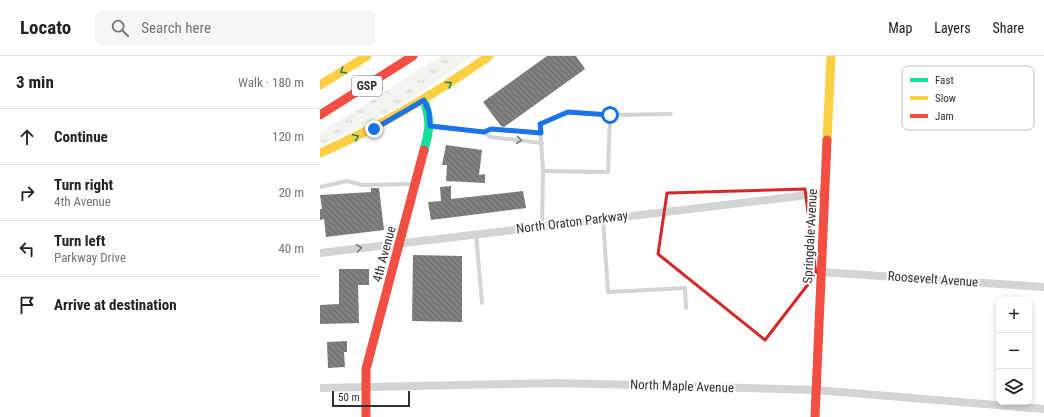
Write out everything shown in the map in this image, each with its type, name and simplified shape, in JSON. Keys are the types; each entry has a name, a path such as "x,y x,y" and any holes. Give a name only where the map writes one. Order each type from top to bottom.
{"main road":[{"name":"GSP","path":"320,85 367,56"},
{"name":"GSP","path":"320,115 413,56"},
{"path":"320,153 374,129 424,100 489,56"},
{"name":"Springdale Avenue","path":"814,417 831,56"},
{"name":"4th Avenue","path":"366,417 365,387 369,359 430,126 429,112 424,100"}],"street":[{"name":"North Oraton Parkway","path":"320,252 825,192"},
{"name":"Roosevelt Avenue","path":"821,272 1044,287"},
{"name":"North Maple Avenue","path":"320,388 545,382 816,390 1044,409"}],"lane":[{"path":"542,226 544,171 540,124 568,112 610,115 671,114"},
{"path":"544,171 608,172 610,115"},
{"path":"430,126 484,132 491,129 541,133"},
{"path":"484,132 490,137 542,142"},
{"path":"320,187 335,182 347,181 363,185 416,184"},
{"path":"602,218 608,292 685,288 686,308"},
{"path":"476,233 482,303"}],"highlighted area":[{"path":"805,189 816,274 765,340 658,254 667,193"}],"green space":[{"path":"441,56 472,56 418,94 380,116 320,145 320,133"}],"building":[{"path":"547,56 576,56 585,69 504,127 501,126 483,102"},
{"path":"446,145 482,150 479,175 485,174 485,183 446,181 447,165 442,165"},
{"path":"451,186 451,199 523,191 526,208 431,220 428,202 441,201 440,187"},
{"path":"371,188 379,188 384,230 326,237 324,219 320,220 320,209 322,209 320,195 371,192"},
{"path":"413,255 462,256 462,322 412,321"},
{"path":"339,269 369,269 369,285 358,285 359,323 320,324 320,305 339,304"},
{"path":"347,341 347,352 344,352 345,367 328,368 327,342"}],"traffic: fast":[{"path":"424,100 429,120 428,136 424,150"}],"traffic: slow":[{"path":"320,85 367,56"},
{"path":"320,153 386,121 407,109 448,84 489,56"},
{"path":"827,140 831,56"}],"traffic: jam":[{"path":"320,115 413,56"},
{"path":"815,417 827,140"},
{"path":"366,417 366,369 424,150"}],"route":[{"path":"374,129 424,100 428,107 430,126 484,132 491,129 541,133 540,124 568,112 610,115"}]}
